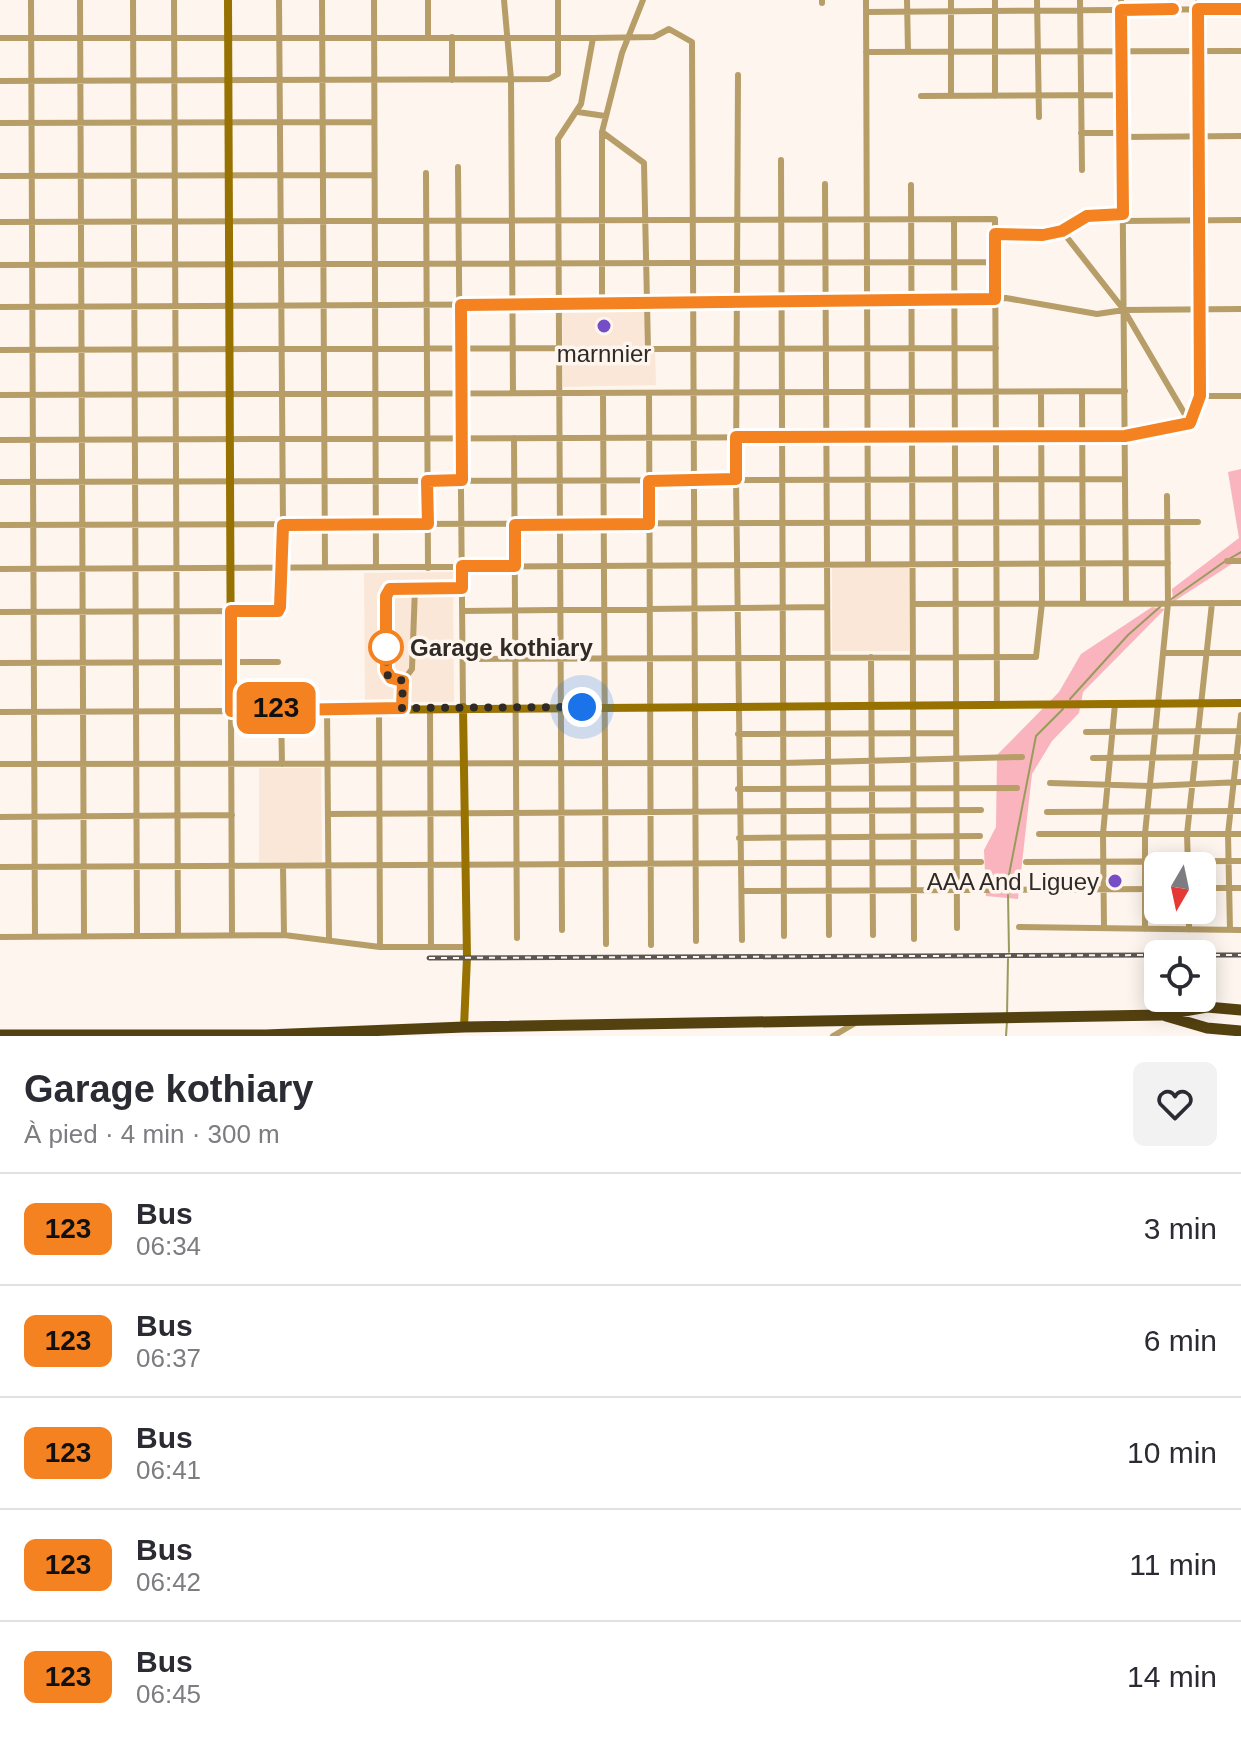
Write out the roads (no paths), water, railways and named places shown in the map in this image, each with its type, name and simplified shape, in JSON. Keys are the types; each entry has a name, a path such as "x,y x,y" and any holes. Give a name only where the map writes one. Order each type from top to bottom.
{"highway":[{"path":"0,1035 464,1032 1162,1015 1207,1007 1241,1010"},
{"path":"1162,1015 1207,1028 1241,1031"}],"main road":[{"path":"228,0 231,711 281,708 1241,703"},
{"path":"463,707 464,1032"}],"street":[{"path":"31,0 35,936"},
{"path":"80,0 84,935"},
{"path":"133,0 137,934"},
{"path":"174,0 178,936"},
{"path":"0,612 278,611 281,603 283,525 279,0"},
{"path":"322,0 325,567"},
{"path":"374,0 376,567"},
{"path":"428,0 428,37"},
{"path":"504,0 511,79 513,393"},
{"path":"0,81 555,78 558,74 555,37 558,0"},
{"path":"602,304 602,132 628,35 643,0"},
{"path":"866,0 868,564"},
{"path":"907,0 908,52"},
{"path":"951,0 951,96"},
{"path":"995,0 995,96"},
{"path":"1037,0 1039,117"},
{"path":"1080,0 1082,170"},
{"path":"1121,0 1126,603"},
{"path":"1190,423 1200,396 1198,0"},
{"path":"866,12 1241,9"},
{"path":"0,38 593,38 628,35 654,37 669,29 692,42 696,941"},
{"path":"452,37 452,80"},
{"path":"562,930 558,139 578,112 593,38"},
{"path":"866,52 1241,51"},
{"path":"738,75 735,219 737,706 742,940"},
{"path":"921,96 1122,95"},
{"path":"578,112 605,116"},
{"path":"0,123 374,122"},
{"path":"602,132 644,163 648,220 648,349 996,348"},
{"path":"1081,133 1241,136"},
{"path":"781,160 784,936"},
{"path":"458,167 461,221 463,707"},
{"path":"426,173 428,568"},
{"path":"0,176 374,175"},
{"path":"825,184 829,935"},
{"path":"911,185 914,939"},
{"path":"995,234 1043,235 1062,231 1087,216 1241,220"},
{"path":"954,219 957,928"},
{"path":"0,222 995,219 997,704"},
{"path":"1062,231 1124,310 1190,423"},
{"path":"0,265 995,262"},
{"path":"0,307 954,302 995,299 1097,314 1124,310 1241,309"},
{"path":"0,350 559,348"},
{"path":"0,395 1125,391"},
{"path":"463,659 1036,657 1042,603 1041,392"},
{"path":"1082,392 1083,603"},
{"path":"603,393 606,944"},
{"path":"649,393 651,945"},
{"path":"1200,396 1241,396"},
{"path":"0,440 1125,436 1190,423"},
{"path":"514,438 517,938"},
{"path":"0,482 1125,479"},
{"path":"1146,852 1168,603 1167,496"},
{"path":"0,525 1198,522"},
{"path":"1227,561 1241,561"},
{"path":"0,569 1168,563"},
{"path":"402,708 403,681 412,669 415,588"},
{"path":"403,681 391,678 386,670 386,596 390,589 462,588"},
{"path":"1188,852 1212,603"},
{"path":"913,604 1241,603"},
{"path":"462,611 827,607"},
{"path":"1163,653 1241,653"},
{"path":"871,657 873,935"},
{"path":"0,663 278,662"},
{"path":"1104,928 1103,834 1115,704"},
{"path":"281,708 282,764"},
{"path":"327,708 329,938"},
{"path":"379,708 380,947"},
{"path":"430,708 431,947"},
{"path":"0,712 231,711 232,935"},
{"path":"1230,930 1228,834 1237,782 1241,715"},
{"path":"1086,732 1240,731"},
{"path":"738,734 956,733"},
{"path":"0,764 783,763 1022,757"},
{"path":"1093,758 1239,757"},
{"path":"1050,783 1150,786 1237,782"},
{"path":"738,789 1017,788"},
{"path":"328,814 981,810"},
{"path":"1047,812 1241,811"},
{"path":"0,817 232,815"},
{"path":"1039,834 1241,834"},
{"path":"739,838 980,836"},
{"path":"1026,862 1144,861"},
{"path":"1216,862 1241,861"},
{"path":"0,867 981,862"},
{"path":"283,866 284,935"},
{"path":"1216,888 1241,888"},
{"path":"742,891 1144,889"},
{"path":"1145,924 1145,929"},
{"path":"1189,924 1189,930"},
{"path":"1019,927 1241,930"},
{"path":"0,937 284,935 329,938 380,947 466,947"},
{"path":"833,1036 858,1021"}],"waterway":[{"path":"1229,559 1241,552"},
{"path":"1170,600 1224,562"},
{"path":"1070,699 1128,635 1161,606"},
{"path":"1007,885 1036,736 1063,709"},
{"path":"1008,895 1009,952"},
{"path":"1007,1015 1008,959"},
{"path":"1006,1036 1007,1021"}],"railway":[{"path":"429,958 1144,955"},
{"path":"1216,955 1241,955"}],"place":[{"name":"marnnier","path":"604,326"},
{"name":"Garage kothiary","path":"386,647"},
{"name":"AAA And Liguey","path":"1115,881"}]}
